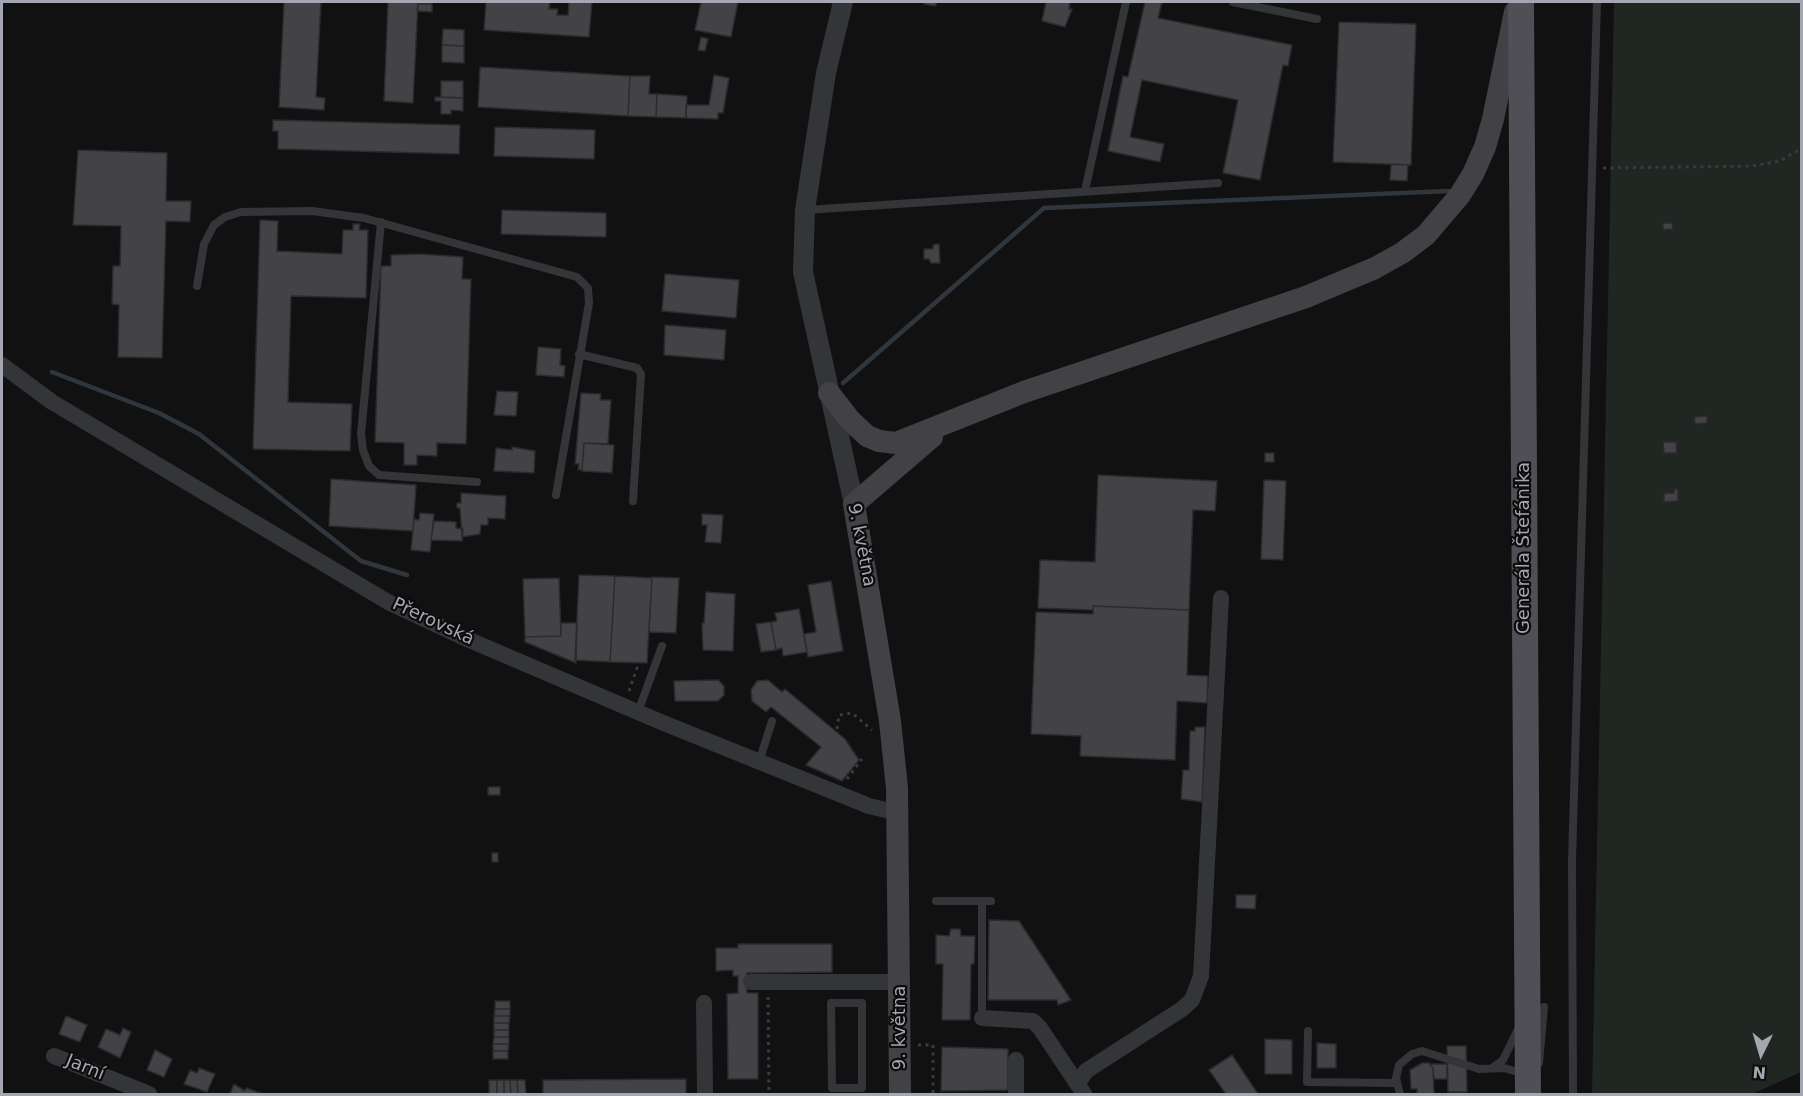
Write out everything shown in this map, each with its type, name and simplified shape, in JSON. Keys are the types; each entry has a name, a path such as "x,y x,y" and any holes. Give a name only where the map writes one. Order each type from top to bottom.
{"main road":[{"path":"830,393 867,436 887,443 905,441 1024,392 1348,282 1402,253 1426,235 1473,174 1485,147 1519,2"},
{"name":"Generála Štefánika","path":"1519,2 1536,1007"},
{"name":"Generála Štefánika","path":"1532,1089 1536,1007 1537,2"},
{"path":"854,504 926,441 966,415"},
{"name":"9. května","path":"854,504 890,721 898,813 900,1095"}],"street":[{"name":"9. května","path":"843,2 826,73 805,210 803,272 854,504"},
{"name":"Přerovská","path":"2,365 52,402 388,602 467,639 638,712 869,806 898,813"},
{"path":"1081,1089 1086,1071 1182,1010 1192,1000 1201,976 1221,598"},
{"path":"751,982 899,982"},
{"path":"704,1003 705,1095"},
{"path":"982,1018 1033,1021 1081,1089"},
{"name":"Jarní","path":"54,1056 150,1095"},
{"path":"1016,1060 1016,1095"}],"lane":[{"path":"1085,191 1126,2"},
{"path":"1233,2 1317,19"},
{"path":"1573,1095 1572,861 1598,2"},
{"path":"805,210 1218,183"},
{"path":"197,286 204,244 214,225 225,217 241,212 312,211 381,222 577,276 588,288 589,303 556,495"},
{"path":"381,222 361,434 363,450 369,466 379,475 477,482"},
{"path":"579,354 637,368 641,374 633,501"},
{"path":"638,712 662,646"},
{"path":"759,762 772,721"},
{"path":"936,901 987,902 982,1018"},
{"path":"831,1003 862,1003 862,1088 832,1091 831,1003"},
{"path":"1491,1069 1503,1060 1536,1007"},
{"path":"1308,1031 1307,1082 1396,1083"},
{"path":"1400,1095 1396,1083 1400,1065 1417,1052 1432,1053 1479,1069 1517,1070 1532,1089"}],"path":[{"path":"1593,168 1752,166 1780,161 1802,148"},
{"path":"837,729 839,715 852,713 870,728 875,737"},
{"path":"768,982 769,1095"},
{"path":"918,1053 918,1045 933,1045 933,1095"}],"shaded area":[{"path":"1614,2 1801,2 1801,1072 1752,1094 1592,1094"}],"building":[{"path":"284,2 321,2 316,97 325,98 324,110 279,107"},
{"path":"388,2 418,2 413,103 384,101"},
{"path":"418,2 432,2 432,4 418,4"},
{"path":"486,2 550,2 549,9 558,9 557,15 568,15 569,2 592,2 589,37 484,30"},
{"path":"701,2 738,2 731,37 695,30"},
{"path":"924,2 936,2 936,6 924,4"},
{"path":"1046,2 1070,2 1069,9 1072,9 1065,27 1042,21"},
{"path":"1145,2 1162,2 1158,18 1292,45 1288,66 1283,65 1260,180 1223,173 1238,100 1142,80 1130,137 1164,144 1160,162 1108,151 1123,76 1128,77"},
{"path":"418,4 432,4 432,12 417,11"},
{"path":"1339,22 1416,24 1411,165 1333,162"},
{"path":"443,29 464,30 464,46 442,45"},
{"path":"701,37 708,39 705,51 698,50"},
{"path":"442,45 464,46 464,63 442,62"},
{"path":"480,67 630,76 628,116 478,107"},
{"path":"714,75 729,78 723,113 718,113 718,119 686,118 686,105 709,105"},
{"path":"630,76 650,76 649,94 657,94 656,117 628,116"},
{"path":"441,81 463,81 463,98 441,97"},
{"path":"657,94 687,96 686,118 656,117"},
{"path":"435,97 463,98 463,111 451,110 451,114 441,114 441,101 435,101"},
{"path":"273,120 460,125 459,154 278,149 278,131 273,131"},
{"path":"495,127 595,130 594,159 494,156"},
{"path":"78,150 167,153 166,201 191,201 190,222 166,221 162,358 118,357 119,305 112,304 113,266 120,266 121,226 73,225"},
{"path":"1391,164 1408,165 1407,181 1390,180"},
{"path":"502,210 606,213 606,237 501,234"},
{"path":"260,220 278,221 277,251 342,254 343,230 353,230 353,224 360,224 359,230 368,230 366,298 291,296 288,402 352,404 350,451 253,449"},
{"path":"1663,223 1672,223 1673,229 1663,230"},
{"path":"939,244 940,263 931,263 929,259 924,259 924,249 933,249 933,245"},
{"path":"421,254 463,257 462,279 471,279 466,444 437,443 437,456 417,455 417,465 404,465 404,443 375,442 381,266 391,266 391,255"},
{"path":"665,274 739,280 736,318 662,311"},
{"path":"665,325 726,330 724,360 664,355"},
{"path":"538,347 561,349 560,365 565,366 564,377 536,375"},
{"path":"497,391 518,392 516,416 494,415"},
{"path":"581,393 601,394 600,400 611,400 608,444 584,443 582,470 578,470 579,464 575,464"},
{"path":"1707,416 1707,423 1695,424 1694,417"},
{"path":"1663,442 1676,442 1677,453 1664,453"},
{"path":"584,443 614,445 612,473 582,471"},
{"path":"512,447 535,451 534,473 494,471 496,448 512,450"},
{"path":"1265,453 1274,453 1274,462 1265,462"},
{"path":"1098,475 1217,481 1215,511 1193,510 1189,610 1093,606 1093,610 1038,608 1040,560 1095,562"},
{"path":"331,479 416,485 413,531 329,526"},
{"path":"1264,480 1286,481 1283,560 1261,559"},
{"path":"1674,489 1678,489 1678,501 1664,502 1664,493 1674,493"},
{"path":"461,493 506,496 505,519 488,518 488,525 481,525 480,534 462,537 460,508 457,508 457,503 461,503"},
{"path":"420,513 434,514 430,552 411,550 414,519 419,520"},
{"path":"702,514 723,515 721,543 705,542 707,525 702,525"},
{"path":"434,521 456,522 456,528 463,529 462,541 431,540"},
{"path":"579,575 615,576 610,662 575,660"},
{"path":"615,576 652,578 647,663 610,662"},
{"path":"652,577 679,578 676,633 649,632"},
{"path":"559,578 561,636 525,637 523,579"},
{"path":"831,581 843,651 808,657 804,634 816,632 808,585"},
{"path":"706,592 735,594 733,651 703,650 702,623 704,623"},
{"path":"1093,606 1189,610 1187,675 1208,676 1207,703 1177,701 1175,760 1080,756 1081,736 1031,734 1036,612 1093,614"},
{"path":"799,609 807,652 783,656 782,648 776,650 771,622 777,621 775,613"},
{"path":"771,622 776,650 761,652 756,624"},
{"path":"561,623 577,623 576,663 525,642 525,637 561,636"},
{"path":"718,680 724,686 724,695 718,701 675,701 674,681"},
{"path":"768,680 782,692 785,689 845,739 859,760 842,781 806,765 821,747 771,707 766,712 752,701 751,690 757,681"},
{"path":"1195,727 1205,727 1202,802 1181,799 1183,770 1189,770 1190,731 1195,731"},
{"path":"488,787 500,787 500,795 488,795"},
{"path":"492,853 498,853 498,862 492,862"},
{"path":"1236,895 1256,895 1255,909 1236,908"},
{"path":"989,920 1019,921 1071,1000 1058,1005 1057,1000 988,1000"},
{"path":"951,929 960,929 961,936 975,936 974,964 971,964 970,1020 942,1020 943,964 936,964 936,935 949,936"},
{"path":"738,944 832,944 832,972 747,973 747,993 758,993 758,1079 728,1079 727,994 738,993 738,976 733,976 733,970 716,971 716,948 738,948"},
{"path":"495,1001 510,1001 510,1009 495,1009"},
{"path":"495,1009 510,1009 510,1016 494,1016"},
{"path":"66,1016 87,1025 80,1042 59,1034"},
{"path":"494,1016 510,1016 509,1023 494,1023"},
{"path":"494,1023 509,1023 509,1030 494,1030"},
{"path":"123,1028 131,1032 120,1058 98,1047 106,1029 120,1035"},
{"path":"494,1030 509,1030 509,1037 494,1037"},
{"path":"494,1037 509,1037 509,1044 493,1044"},
{"path":"1265,1039 1292,1040 1292,1074 1265,1074"},
{"path":"1317,1043 1336,1044 1336,1068 1317,1068"},
{"path":"493,1044 509,1044 508,1051 493,1051"},
{"path":"1447,1046 1466,1046 1467,1092 1448,1092"},
{"path":"942,1047 1008,1049 1008,1090 941,1091"},
{"path":"155,1050 172,1059 164,1077 147,1070"},
{"path":"493,1051 508,1051 508,1059 493,1059"},
{"path":"1232,1055 1258,1094 1226,1094 1209,1070"},
{"path":"1422,1063 1429,1063 1433,1068 1434,1094 1417,1094 1417,1089 1411,1089 1410,1070"},
{"path":"1430,1064 1447,1064 1447,1079 1434,1079 1433,1068"},
{"path":"199,1068 215,1074 207,1092 184,1084 190,1070 197,1073"},
{"path":"686,1079 686,1094 543,1094 543,1080"},
{"path":"489,1080 497,1080 497,1094 489,1094"},
{"path":"497,1080 504,1080 504,1094 497,1094"},
{"path":"504,1080 510,1080 511,1094 504,1094"},
{"path":"510,1080 517,1080 518,1094 511,1094"},
{"path":"517,1080 525,1080 526,1094 518,1094"},
{"path":"234,1084 245,1091 246,1088 263,1094 230,1094"}],"waterway":[{"path":"843,383 1044,208 1449,191"},
{"path":"52,372 159,413 199,434 361,561 407,575"}]}
